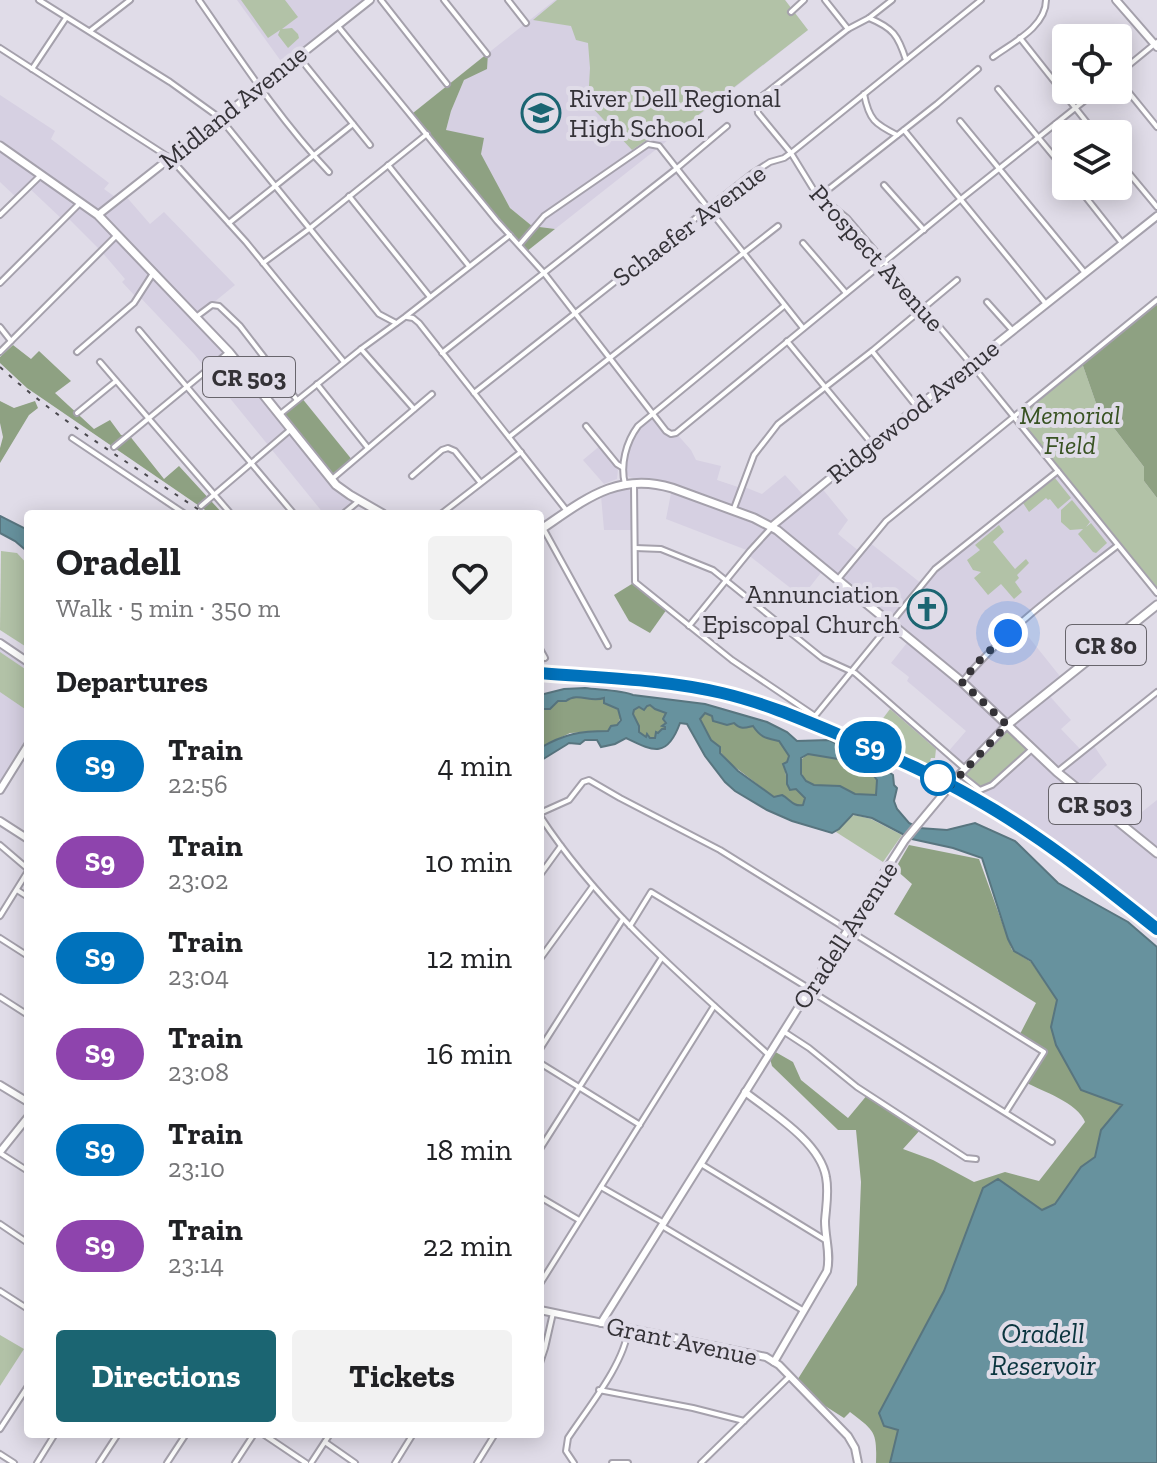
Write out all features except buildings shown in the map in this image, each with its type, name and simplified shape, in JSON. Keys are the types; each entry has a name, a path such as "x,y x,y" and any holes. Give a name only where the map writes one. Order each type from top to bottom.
{"main road":[{"name":"CR 503","path":"0,146 98,215 229,352 341,489 376,510"},
{"name":"CR 503","path":"544,527 597,493 630,484 666,486 772,526 962,682 1057,772 1157,853"},
{"name":"Oradell Avenue","path":"1007,725 1157,605"}],"street":[{"path":"39,0 170,82 220,118 379,314 396,323"},
{"path":"90,31 130,0"},
{"path":"199,0 259,87 329,172"},
{"name":"Midland Avenue","path":"98,215 370,0"},
{"path":"381,0 447,84"},
{"path":"444,0 487,54"},
{"path":"508,0 526,23"},
{"path":"791,12 804,0"},
{"path":"825,0 848,29 892,0"},
{"name":"Schaefer Avenue","path":"474,393 762,166 791,153 981,0"},
{"path":"993,57 1041,18 1046,0"},
{"path":"1116,0 1156,45 1132,65"},
{"path":"32,69 67,17"},
{"path":"869,18 891,29 906,60"},
{"path":"337,25 544,273 668,434 676,433 1080,104"},
{"name":"Prospect Avenue","path":"848,29 761,97 757,105 758,113 791,153 811,186 842,212 971,364 1157,593"},
{"path":"1020,38 1085,120"},
{"path":"0,48 170,158 248,244 344,362"},
{"path":"298,56 370,145"},
{"path":"820,196 978,69"},
{"path":"998,89 1052,153"},
{"path":"864,94 874,122 897,135"},
{"path":"1132,95 1157,127"},
{"path":"960,121 1085,273"},
{"path":"229,223 353,124"},
{"path":"442,353 727,126"},
{"path":"904,130 1046,304"},
{"path":"263,263 427,134"},
{"path":"520,244 544,216 648,144 653,144 659,146 803,328"},
{"path":"388,165 469,266"},
{"path":"0,215 41,175"},
{"path":"1132,177 1157,207"},
{"path":"884,185 924,230"},
{"path":"349,196 430,297"},
{"path":"1088,200 1122,243"},
{"path":"0,283 81,202"},
{"name":"Ridgewood Avenue","path":"689,626 772,526 1157,216"},
{"path":"509,437 778,226"},
{"path":"0,352 117,235"},
{"path":"279,415 510,235"},
{"path":"803,243 846,293"},
{"path":"77,352 134,303 153,274"},
{"path":"733,511 754,455 778,424 957,280"},
{"path":"838,579 886,521 1157,300"},
{"path":"987,302 1013,331"},
{"path":"196,317 212,305 219,306 240,326 297,400"},
{"path":"622,467 633,432 652,413 784,306"},
{"path":"405,317 419,323 567,511"},
{"path":"0,327 11,341"},
{"path":"139,330 291,510"},
{"path":"787,341 872,444"},
{"path":"361,349 414,409"},
{"path":"872,351 917,407"},
{"path":"114,447 229,352"},
{"path":"100,362 227,510"},
{"path":"77,413 116,381"},
{"path":"317,384 368,448"},
{"path":"332,479 432,394"},
{"path":"586,426 622,467 630,484 635,582 732,660 815,716 935,569 1058,471"},
{"path":"201,506 290,430"},
{"path":"72,438 179,510"},
{"path":"412,476 448,448 455,451 481,483"},
{"path":"446,510 521,452"},
{"path":"348,510 360,500"},
{"path":"544,534 608,646"},
{"path":"962,682 1005,636 1117,546"},
{"path":"635,548 666,551 713,570 822,658 851,671 892,704 980,790 992,785 1032,749"},
{"path":"0,643 24,659"},
{"path":"1057,772 1157,692"},
{"name":"Oradell Avenue","path":"601,1323 905,840 962,772 1007,725"},
{"path":"0,790 24,751"},
{"path":"544,813 569,800 579,785 589,780 703,840 1044,1052 1006,1112"},
{"path":"0,821 24,836"},
{"path":"544,821 593,886 629,926 769,1055"},
{"path":"0,845 24,866"},
{"path":"544,869 561,846"},
{"path":"0,916 24,877"},
{"path":"544,953 593,886"},
{"path":"16,890 24,895"},
{"path":"629,926 651,892 1052,1142"},
{"path":"544,1043 623,919"},
{"path":"0,938 24,953"},
{"path":"544,1143 661,958"},
{"path":"0,997 24,1012"},
{"path":"544,1278 714,1006"},
{"path":"783,1031 857,1087 966,1158 976,1159"},
{"path":"544,1065 640,1125"},
{"path":"0,1085 24,1100"},
{"path":"745,1092 805,1140 821,1161 827,1185 825,1220 830,1257 827,1271 774,1362"},
{"path":"24,1122 0,1153 24,1168"},
{"path":"701,1164 827,1241"},
{"path":"601,1187 804,1312"},
{"path":"544,1199 580,1220"},
{"path":"0,1224 24,1240"},
{"path":"0,1291 24,1306"},
{"name":"Grant Avenue","path":"544,1311 766,1357 790,1376 852,1442 858,1463"},
{"path":"544,1351 553,1313"},
{"path":"574,1463 566,1451 568,1438 622,1354 628,1329"},
{"path":"701,1463 790,1376"},
{"path":"599,1390 744,1421"},
{"path":"0,1429 24,1392"},
{"path":"37,1463 53,1438"},
{"path":"99,1463 115,1438"},
{"path":"167,1463 183,1438"},
{"path":"235,1463 251,1438"},
{"path":"269,1438 308,1463 328,1438"},
{"path":"395,1463 411,1438"},
{"path":"477,1463 493,1438"},
{"path":"325,1442 355,1463"},
{"path":"0,1454 14,1463"},
{"path":"612,1463 628,1463"}],"shaded area":[{"path":"237,0 369,0 283,64"},
{"path":"555,0 785,0 808,30 555,229 532,226 510,208 480,154 446,130 464,80 487,54"},
{"path":"0,95 55,131 51,139 109,183 104,189 118,199 124,194 150,224 164,212 235,285 196,317 325,472 360,500 348,510 321,510 194,354 122,282 125,279 101,251 67,217 63,220 28,187 17,198 0,182"},
{"path":"652,413 666,431 676,433 696,460 721,466 717,480 762,494 785,475 806,498 820,486 848,520 838,534 860,552 869,542 922,584 935,569 1058,471 1117,546 1019,625 1063,680 1047,693 1071,720 1061,729 1082,751 1092,743 1107,765 1080,791 1123,827 1157,800 1157,924 984,799 965,769 947,753 966,731 907,681 909,677 891,663 910,639 824,569 802,597 747,554 749,551 666,519 672,488 629,477 626,473 625,456 633,432"},
{"path":"601,445 618,470 617,479 604,484 583,460"},
{"path":"628,489 635,505 635,530 604,530 601,496"},
{"path":"0,643 24,659 24,751 0,790"}],"green space":[{"path":"241,0 285,0 298,17 282,29 292,28 299,38 288,48 278,35 280,30 268,38"},
{"path":"557,0 785,0 808,30 666,140 653,136 632,150 588,103 588,43 576,40 571,26 533,20"},
{"path":"488,53 487,69 464,80 446,130 484,138 481,154 510,208 532,226 555,229 526,252 502,227 413,113"},
{"path":"1157,300 1157,498 1144,481 1144,467 1097,406 1082,363"},
{"path":"13,345 31,359 39,351 71,381 55,393 94,429 110,420 121,435 129,435 164,479 179,466 219,510 205,510 27,388 0,363 0,357"},
{"name":"Memorial Field","path":"1082,363 1097,406 1144,467 1144,481 1157,498 1157,593 1014,418"},
{"path":"301,397 353,461 332,479 279,415"},
{"path":"0,401 14,408 35,401 38,408 29,415 0,463 3,437"},
{"path":"1055,478 1071,498 1058,509 1046,498 1029,512 1023,503"},
{"path":"1072,500 1090,522 1086,527 1091,523 1107,543 1096,553 1078,534 1083,529 1070,530 1061,522 1061,510"},
{"path":"999,525 1004,532 993,542 1015,569 1026,559 1029,563 1017,575 1019,578 1015,582 1022,592 1014,599 1001,584 988,595 974,578 981,572 973,570 967,560 980,550 975,545"},
{"path":"1,551 17,553 24,561 24,645 0,630"},
{"path":"635,582 667,609 650,633 629,621 614,595"},
{"path":"0,652 24,668 24,708 0,692"},
{"path":"584,696 592,700 604,698 608,705 616,706 621,717 617,725 611,726 608,731 570,733 544,746 544,708 552,707 558,701"},
{"path":"651,705 666,713 663,719 666,723 662,726 665,730 656,732 655,738 651,737 650,740 648,734 645,737 639,732 633,713 639,707 644,710"},
{"path":"890,709 936,749 935,758 930,761 937,766 933,772 866,741"},
{"path":"705,713 712,716 714,721 741,727 753,726 764,737 779,740 789,756 784,768 790,790 796,789 805,798 803,806 782,796 774,797 731,764 711,741 700,719"},
{"path":"1007,725 1032,749 992,785 980,790 960,774"},
{"path":"811,754 838,758 864,768 877,780 876,795 860,796 840,786 807,783 801,760"},
{"path":"855,815 871,819 902,835 883,862 836,832"},
{"path":"909,845 979,859 1012,950 1031,962 1057,1000 1051,1027 1056,1045 1081,1090 1122,1105 1101,1130 1095,1157 1081,1167 1055,1204 1042,1210 999,1180 983,1188 920,1358 890,1463 876,1463 875,1438 869,1428 850,1412 844,1418 811,1397 796,1382 857,1285 861,1182 856,1130 838,1130 772,1066 769,1055 772,1050 793,1062 801,1080 848,1118 868,1094 921,1129 903,1149 933,1160 974,1182 1005,1172 1039,1181 1085,1122 1067,1103 1025,1082 1045,1051 1020,1034 1036,1003 894,914 912,884 895,869"},
{"path":"0,1335 24,1349 0,1386"}],"water":[{"path":"0,516 24,528 24,549 15,541 0,533"},
{"name":"Oradell Reservoir","path":"585,688 705,704 767,722 797,741 829,740 877,763 893,775 897,788 894,801 909,823 919,828 947,830 975,823 1015,841 1058,883 1128,922 1157,947 1157,1463 890,1463 898,1430 884,1426 879,1413 944,1291 983,1188 998,1179 1042,1210 1055,1204 1081,1167 1095,1157 1101,1130 1122,1105 1081,1090 1056,1045 1051,1027 1057,1000 1031,961 1014,951 982,858 912,839 872,818 853,814 832,833 767,810 725,782 705,756 687,724 680,723 670,742 658,749 626,738 601,747 597,740 585,740 580,744 569,743 544,759 544,746 549,743 572,734 608,731 621,720 618,709 604,703 604,698 575,697 558,701 550,709 544,709 544,694","holes":["650,705 666,713 663,719 666,723 662,726 665,729 656,732 655,738 650,738 639,732 633,714 639,707 644,710","705,713 712,716 713,721 727,725 734,723 741,728 753,726 764,737 779,741 789,756 783,764 787,784 790,790 796,789 805,798 803,805 794,804 782,795 774,797 738,771 711,740 700,719","808,754 850,761 871,772 877,780 876,795 855,794 840,786 814,785 806,781 801,774 801,758"]}],"railway":[{"path":"0,367 74,426 199,510"},
{"path":"544,673 699,688 785,712 927,774 998,812 1068,860 1157,929"}],"train":[{"name":"S9","path":"544,673 667,684 718,692 765,705 823,728 916,767 975,798 1044,841 1157,929"}],"place":[{"name":"River Dell Regional High School","path":"541,113"},
{"name":"Annunciation Episcopal Church","path":"927,609"}],"route":[{"path":"938,778 951,785 1007,725 962,682 1008,633"}]}
